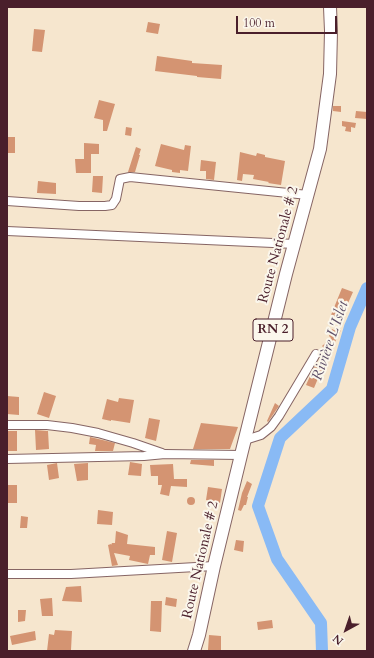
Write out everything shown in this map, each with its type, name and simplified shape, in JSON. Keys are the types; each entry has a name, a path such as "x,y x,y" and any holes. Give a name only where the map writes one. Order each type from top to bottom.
{"main road":[{"name":"Route Nationale # 2","path":"194,651 286,274 320,149 330,74 330,7"}],"street":[{"path":"7,201 79,206 112,205 116,199 120,179 130,177 308,195"},
{"path":"7,231 295,244"},
{"path":"245,440 261,435 271,427 316,354"},
{"path":"7,425 47,425 72,428 98,433 134,443 165,454"},
{"path":"7,459 144,456 165,454 241,455"},
{"path":"7,574 71,574 214,566"}],"building":[{"path":"148,22 160,24 158,34 146,32"},
{"path":"34,29 45,30 42,52 32,51"},
{"path":"157,56 192,61 192,63 222,65 221,79 155,71"},
{"path":"99,100 115,104 107,131 103,131 103,120 94,118"},
{"path":"333,106 341,106 341,112 333,111"},
{"path":"356,111 367,112 367,119 355,118"},
{"path":"342,121 356,123 355,128 351,127 351,132 345,131 346,127 342,126"},
{"path":"126,127 132,128 131,136 125,135"},
{"path":"7,137 15,137 15,153 7,153"},
{"path":"84,143 99,144 99,154 91,154 91,173 76,173 75,159 84,159"},
{"path":"161,144 184,150 185,145 191,146 188,171 180,170 180,173 172,172 172,170 155,166"},
{"path":"136,147 141,149 135,172 128,172"},
{"path":"240,152 256,156 257,153 265,155 265,157 285,161 281,185 253,179 254,175 243,174 242,181 237,180"},
{"path":"201,160 216,162 214,180 206,179 206,171 200,171"},
{"path":"93,176 103,176 102,193 92,192"},
{"path":"38,181 56,183 56,194 37,193"},
{"path":"342,288 353,292 341,319 331,315"},
{"path":"332,329 338,332 341,330 333,346 327,351 322,346 331,338 329,336"},
{"path":"315,366 323,369 314,388 306,385"},
{"path":"44,392 56,396 49,418 37,414"},
{"path":"7,396 19,397 19,415 7,414"},
{"path":"119,398 134,400 130,423 102,419 107,399 118,402"},
{"path":"275,403 279,406 268,422 267,421"},
{"path":"149,418 160,420 156,441 145,438"},
{"path":"201,423 238,427 230,449 193,449"},
{"path":"35,430 48,431 49,449 36,450"},
{"path":"7,431 17,431 17,451 7,451"},
{"path":"90,437 115,443 113,451 95,451 96,445 89,444"},
{"path":"191,460 214,460 214,466 190,464"},
{"path":"130,462 142,464 141,476 128,475"},
{"path":"57,463 59,478 49,480 47,465"},
{"path":"88,463 88,480 77,481 74,464"},
{"path":"173,464 174,479 187,479 187,487 171,486 169,496 160,494 162,485 158,485 158,476 151,476 150,465"},
{"path":"247,481 252,484 247,497 246,505 244,505 241,511 238,510 242,493"},
{"path":"7,485 17,485 17,503 7,503"},
{"path":"208,487 222,489 220,503 206,500"},
{"path":"191,497 194,498 194,504 191,505 188,504 187,501 188,498"},
{"path":"98,510 113,512 112,525 97,524"},
{"path":"21,516 28,517 27,528 20,528"},
{"path":"116,531 128,535 127,544 155,547 155,555 150,555 148,564 129,560 130,556 114,553 118,565 112,566 108,545 115,543"},
{"path":"167,531 177,533 172,562 162,560"},
{"path":"236,540 244,541 243,552 234,550"},
{"path":"81,586 82,602 62,601 66,587"},
{"path":"166,597 177,599 176,607 165,605"},
{"path":"52,598 53,616 42,616 40,599"},
{"path":"151,601 162,601 161,632 150,631"},
{"path":"18,610 26,610 25,621 18,622"},
{"path":"272,620 273,628 258,630 257,622"},
{"path":"55,630 72,631 71,650 47,651 49,634 54,635"},
{"path":"35,631 36,640 12,645 10,636"},
{"path":"209,635 221,636 221,650 208,650"}],"waterway":[{"name":"Rivière L'Islet","path":"322,651 321,623 277,559 258,506 280,438 332,389 350,327 367,288"}]}
